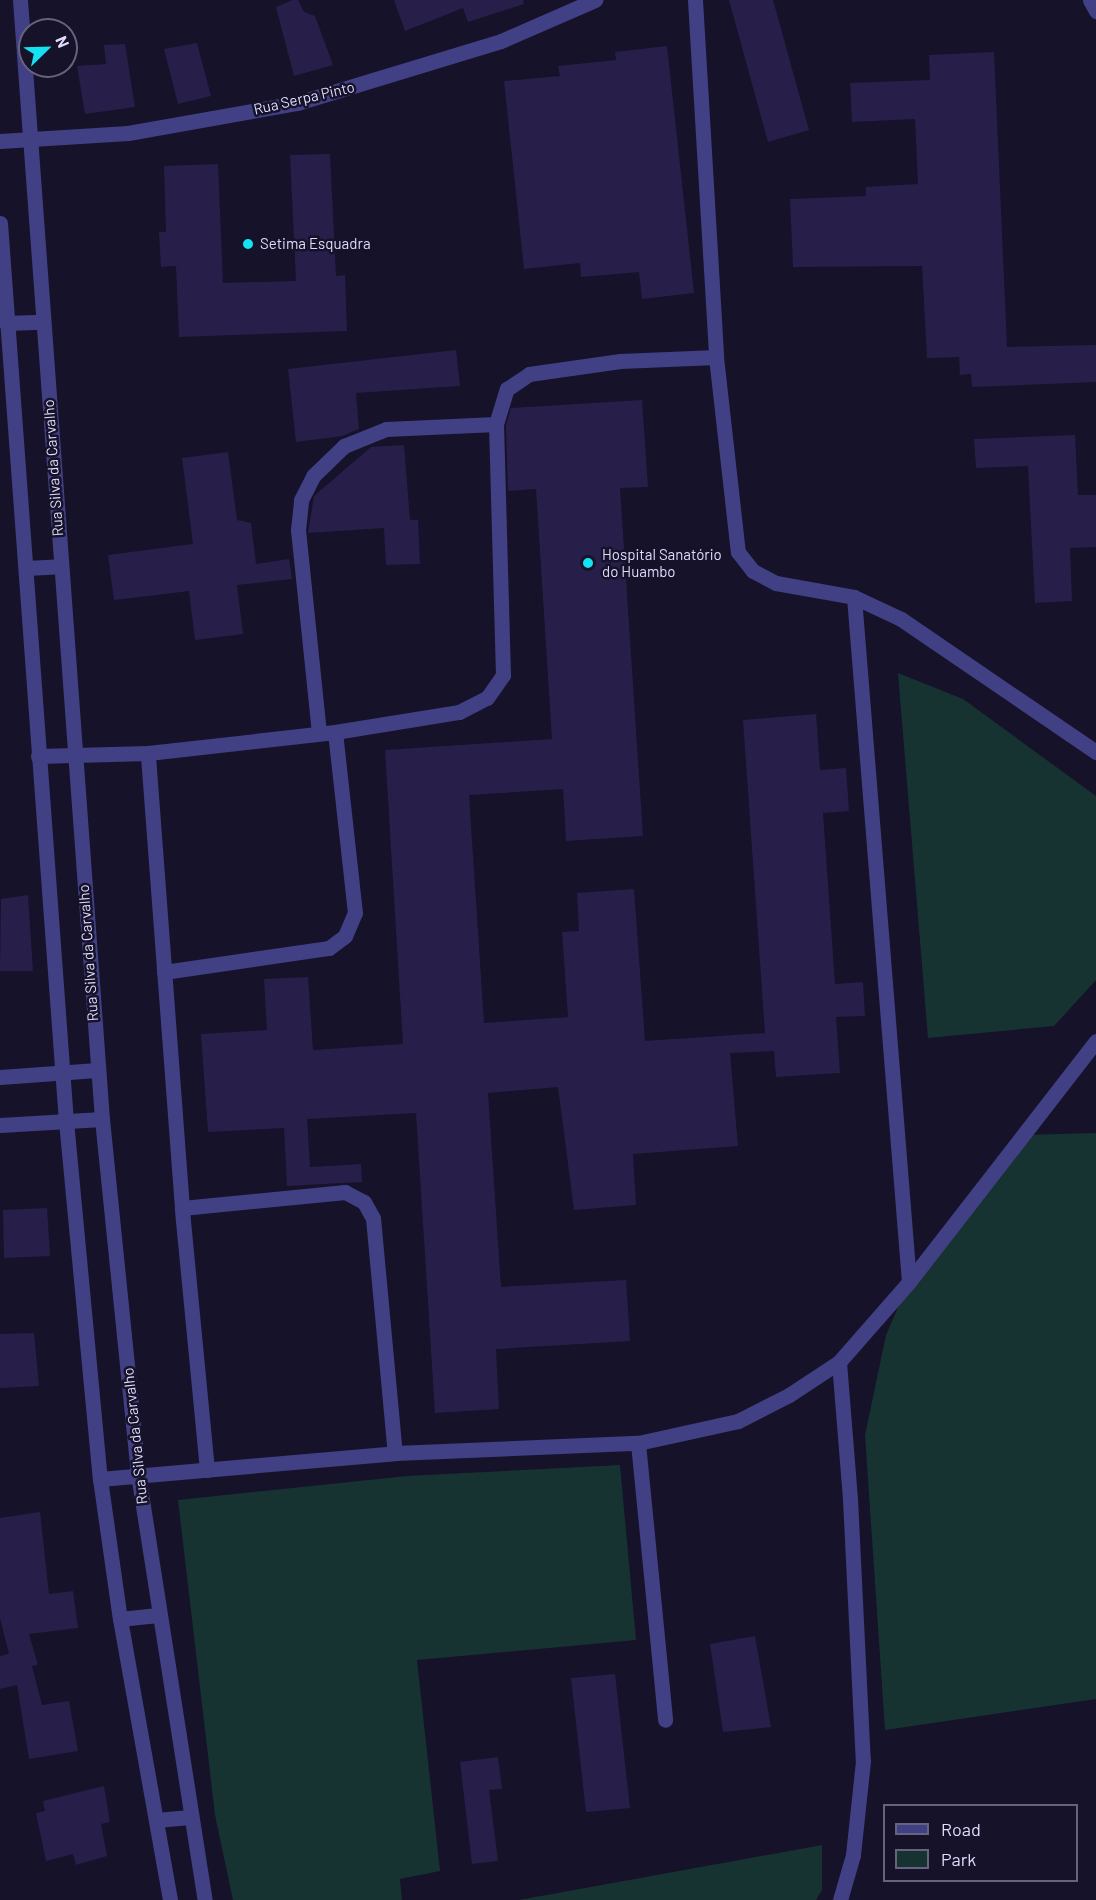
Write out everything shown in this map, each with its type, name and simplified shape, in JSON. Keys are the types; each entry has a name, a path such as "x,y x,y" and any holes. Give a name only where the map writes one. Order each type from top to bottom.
{"street":[{"name":"Rua Silva da Carvalho","path":"20,0 97,1070 138,1474 158,1616 205,1900"},
{"name":"Rua Serpa Pinto","path":"0,141 128,133 297,103 501,41 596,0"},
{"path":"695,0 716,357 738,552 753,571 776,583 854,597 901,619 1096,752"},
{"path":"1090,0 1096,11"},
{"path":"0,223 66,1121 100,1479 120,1619 170,1900"},
{"path":"6,323 42,322"},
{"path":"38,756 148,753 335,732 459,712 487,698 503,675 496,424 507,389 529,374 620,361 716,357"},
{"path":"319,733 298,530 301,500 313,476 344,446 386,429 496,424"},
{"path":"26,568 60,566"},
{"path":"854,597 909,1282"},
{"path":"164,972 329,948 345,936 355,913 335,732"},
{"path":"148,753 182,1208 207,1470"},
{"path":"100,1479 395,1453 638,1443 738,1421 789,1395 839,1362 909,1282 1096,1041"},
{"path":"0,1077 97,1070"},
{"path":"0,1125 102,1119"},
{"path":"182,1208 345,1192 364,1202 373,1218 395,1453"},
{"path":"839,1362 850,1499 863,1761 853,1855 840,1900"},
{"path":"638,1443 665,1720"},
{"path":"120,1619 158,1616"},
{"path":"156,1820 190,1817"}],"green space":[{"path":"898,673 963,699 1096,796 1096,980 1054,1026 928,1038"},
{"path":"1096,1133 1096,1699 885,1730 865,1435 886,1335 909,1282 1023,1135"},
{"path":"620,1465 636,1640 417,1660 440,1871 400,1879 402,1900 233,1900 215,1815 178,1500 407,1476"},
{"path":"822,1845 822,1890 816,1900 519,1900"}],"building":[{"path":"298,0 304,12 315,16 333,65 294,76 276,7"},
{"path":"394,0 523,0 524,4 468,22 463,8 405,31"},
{"path":"729,0 773,0 809,130 768,142"},
{"path":"197,43 211,96 178,104 164,49"},
{"path":"125,44 135,107 85,114 78,66 106,64 104,45"},
{"path":"667,46 694,293 642,299 639,272 581,277 580,263 524,269 504,81 560,76 558,66 616,60 615,52"},
{"path":"994,52 1007,347 1096,345 1096,382 972,387 971,374 960,375 959,357 927,358 922,266 793,267 790,199 866,196 866,187 918,184 915,119 852,122 850,83 930,80 929,55"},
{"path":"330,154 336,276 345,275 347,331 179,337 176,266 161,267 159,232 166,232 164,166 218,164 223,283 296,281 290,155"},
{"path":"456,350 460,386 356,393 359,429 342,436 296,442 288,369"},
{"path":"642,400 648,487 620,488 643,836 566,841 563,789 469,795 484,1023 568,1017 562,932 579,931 577,893 634,889 645,1041 765,1033 743,720 816,714 820,770 846,768 849,811 823,813 835,984 863,982 865,1016 836,1017 840,1073 776,1077 774,1051 730,1053 738,1146 633,1154 636,1205 574,1210 558,1087 488,1093 501,1287 626,1280 630,1341 496,1349 499,1409 435,1413 416,1113 307,1119 310,1167 361,1164 362,1182 287,1186 284,1128 208,1132 201,1034 267,1030 264,979 308,977 313,1050 403,1044 385,750 552,739 536,489 508,491 506,425 511,408"},
{"path":"1075,435 1078,495 1096,495 1096,547 1070,548 1072,601 1035,603 1028,466 976,468 974,439"},
{"path":"404,445 410,520 418,520 420,564 386,565 384,528 308,533 314,496 371,447"},
{"path":"228,452 237,520 251,523 256,564 289,559 292,579 237,585 243,634 195,640 189,591 114,600 108,555 193,544 182,458"},
{"path":"28,895 33,971 0,971 1,899"},
{"path":"47,1208 50,1256 4,1258 3,1210"},
{"path":"34,1333 39,1386 0,1388 0,1334"},
{"path":"40,1512 49,1594 73,1591 78,1628 29,1634 38,1665 32,1666 42,1705 69,1701 78,1751 29,1759 17,1685 0,1689 0,1656 9,1654 0,1618 0,1518"},
{"path":"755,1636 771,1727 723,1732 710,1644"},
{"path":"615,1674 630,1808 586,1812 571,1678"},
{"path":"498,1757 502,1789 489,1790 498,1861 472,1864 460,1762"},
{"path":"104,1786 110,1822 101,1824 107,1856 76,1865 73,1854 46,1861 36,1813 45,1811 43,1801"}],"place":[{"name":"Setima Esquadra","path":"248,244"},
{"name":"Hospital Sanatório do Huambo","path":"588,563"}]}
